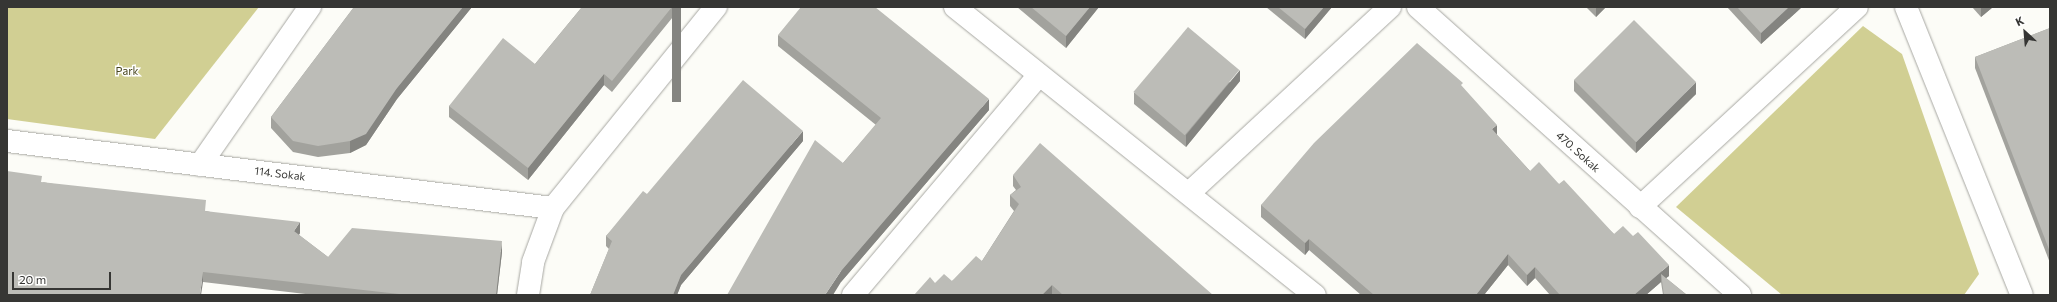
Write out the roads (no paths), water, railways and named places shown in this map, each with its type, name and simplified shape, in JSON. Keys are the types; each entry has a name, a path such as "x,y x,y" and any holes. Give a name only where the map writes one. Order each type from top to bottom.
{"street":[{"path":"200,165 310,7"},
{"path":"528,295 533,262 553,208 716,7"},
{"path":"955,7 1038,76 1189,193 1315,295"},
{"path":"1189,193 1390,7"},
{"name":"470. Sokak","path":"1418,7 1740,295"},
{"path":"1640,207 1857,7"},
{"path":"1906,7 2022,295"},
{"path":"853,295 1038,76"},
{"name":"114. Sokak","path":"7,141 553,208"}],"park label":[{"name":"Park","path":"127,71"}]}
